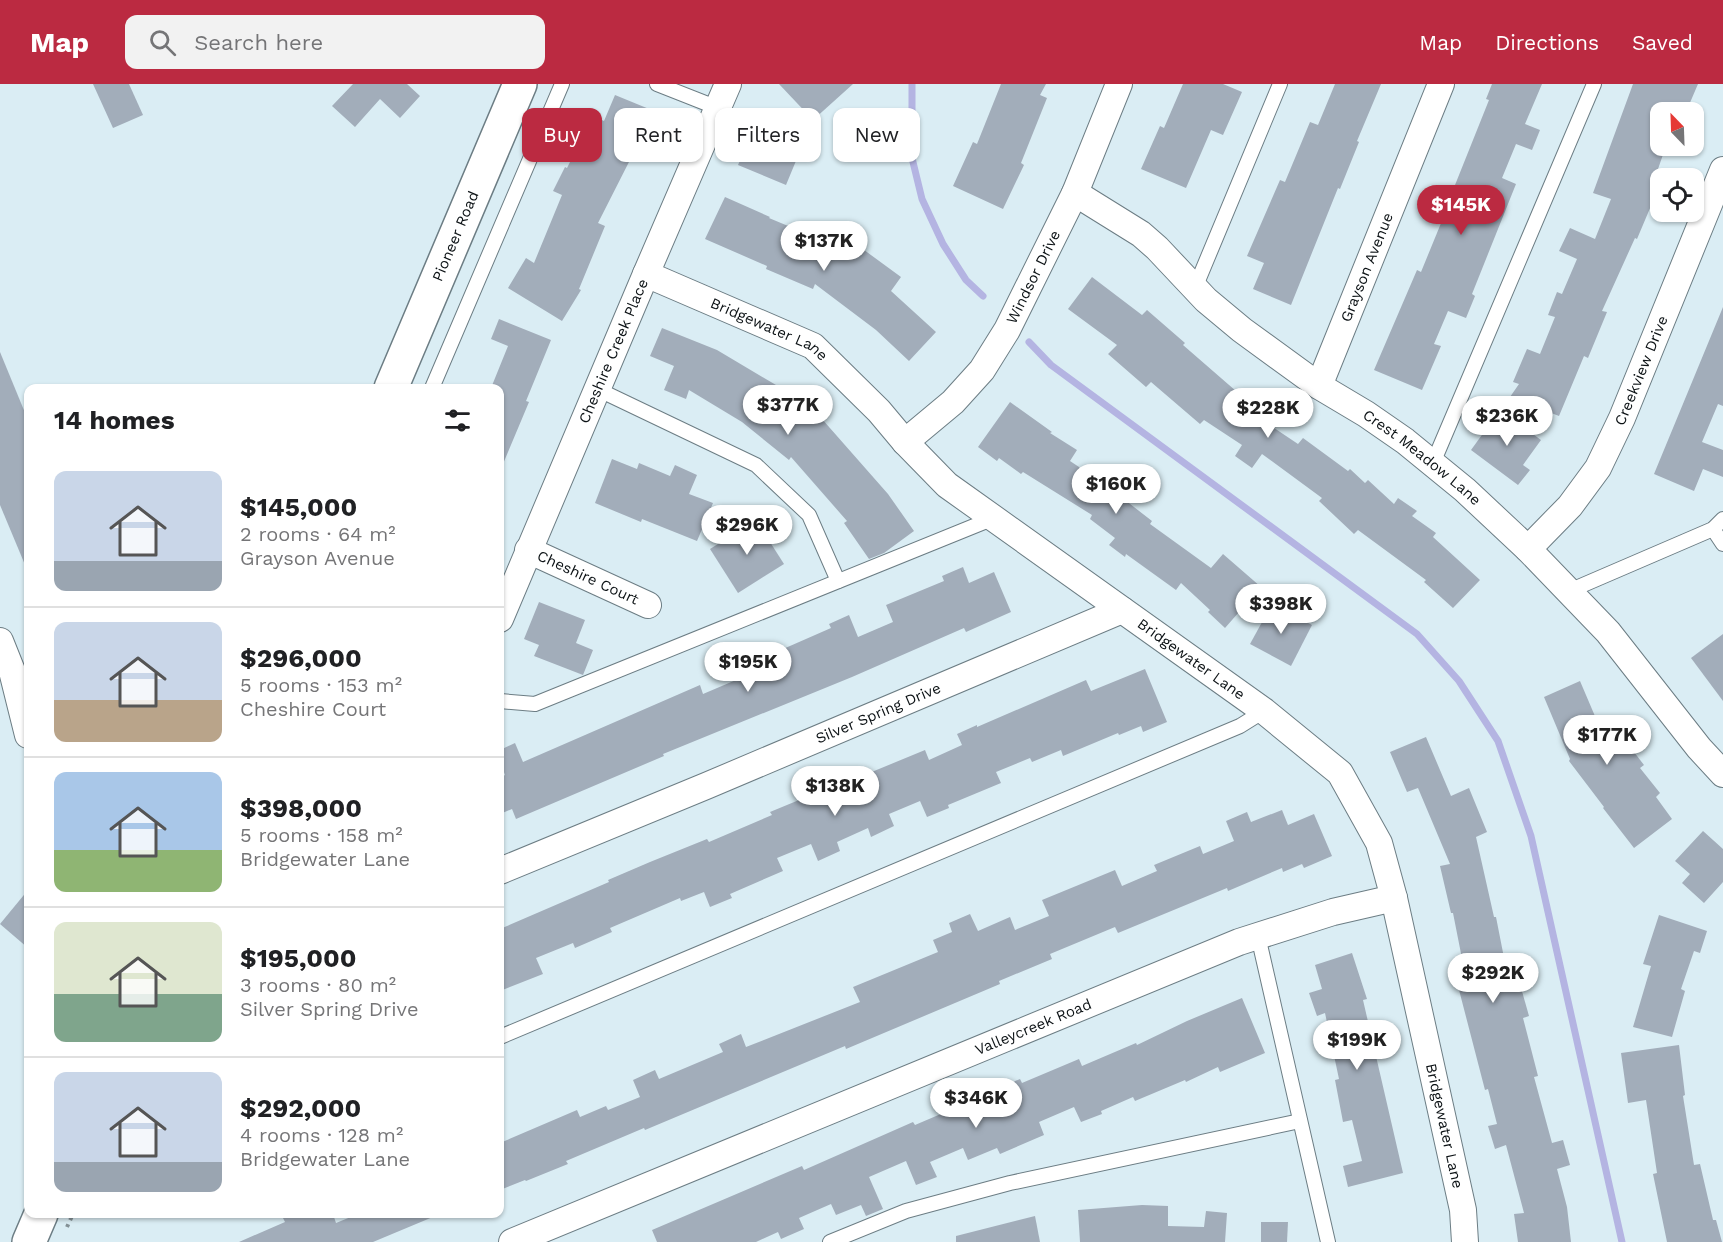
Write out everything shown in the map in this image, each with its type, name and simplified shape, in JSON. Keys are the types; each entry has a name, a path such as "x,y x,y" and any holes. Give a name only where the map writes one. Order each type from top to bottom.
{"main road":[{"name":"Pioneer Road","path":"393,384 520,84"},
{"path":"29,1242 39,1218"}],"street":[{"name":"Cheshire Creek Place","path":"718,108 728,84"},
{"name":"Windsor Drive","path":"905,442 952,402 982,370 1007,330 1075,193 1119,84"},
{"name":"Grayson Avenue","path":"1319,386 1441,84"},
{"name":"Cheshire Creek Place","path":"504,609 715,115"},
{"name":"Creekview Drive","path":"1528,549 1570,506 1598,468 1622,418 1723,170"},
{"name":"Crest Meadow Lane","path":"1075,193 1141,234 1206,300 1242,330 1319,386 1405,441 1433,463 1528,549 1608,632 1699,748 1723,774"},
{"name":"Bridgewater Lane","path":"646,274 813,346 879,411 905,442 947,485 1264,711 1340,773 1378,843 1394,898 1463,1210 1465,1242"},
{"name":"Cheshire Court","path":"528,550 648,605"},
{"name":"Silver Spring Drive","path":"504,869 1122,610"},
{"path":"0,641 12,671 24,719"},
{"name":"Valleycreek Road","path":"528,1239 1228,947 1333,912 1394,898"}],"lane":[{"path":"434,384 562,84"},
{"path":"657,84 718,108"},
{"path":"1195,288 1280,84"},
{"path":"1433,463 1594,84"},
{"path":"597,389 756,465 809,515 838,581"},
{"path":"504,701 535,704 993,518"},
{"path":"1569,591 1713,529 1723,519"},
{"path":"1713,529 1723,544"},
{"path":"504,1035 1240,726 1264,711"},
{"path":"1258,936 1328,1242"},
{"path":"830,1242 906,1211 1010,1182 1300,1121"}],"building":[{"path":"93,84 129,84 143,115 113,128"},
{"path":"353,84 407,84 420,96 400,118 380,99 355,127 332,106"},
{"path":"779,84 853,84 821,113 821,108 802,108"},
{"path":"1001,84 1046,84 1040,95 1047,98 1021,163 1024,165 1003,209 953,186 973,142 977,144"},
{"path":"1183,84 1223,84 1242,92 1223,135 1211,130 1186,188 1141,169 1160,126 1164,128"},
{"path":"1335,84 1381,84 1291,305 1253,289 1264,263 1247,256 1280,180 1285,182 1310,122 1318,125"},
{"path":"1492,84 1542,84 1525,124 1540,130 1532,150 1516,144 1502,178 1516,184 1472,294 1475,296 1466,318 1448,311 1434,344 1441,346 1422,390 1374,370 1417,270 1421,272 1489,100 1486,99"},
{"path":"1633,84 1698,84 1690,102 1650,102 1650,156 1663,156 1658,168 1650,168 1650,208 1602,311 1607,312 1588,358 1584,356 1559,416 1510,397 1519,384 1513,382 1527,349 1540,354 1555,317 1548,315 1557,292 1562,294 1577,259 1559,251 1570,228 1595,239 1611,199 1593,193"},
{"path":"615,95 647,108 614,108 614,162 629,162 598,223 605,226 579,289 581,290 562,321 508,288 526,258 534,263 562,195 553,191 565,167 567,168 570,162 602,162 602,120 604,121"},
{"path":"739,162 796,162 786,185 738,165"},
{"path":"725,197 855,254 860,247 901,277 891,291 936,332 909,361 876,330 815,284 813,289 705,239"},
{"path":"1092,277 1142,315 1147,310 1244,398 1247,394 1266,407 1259,418 1298,444 1303,438 1348,471 1350,469 1365,483 1368,480 1394,504 1398,498 1417,511 1412,516 1436,533 1433,537 1480,580 1453,608 1424,582 1426,580 1358,530 1354,534 1319,501 1322,498 1262,454 1252,468 1235,456 1242,445 1204,420 1200,424 1151,382 1146,387 1108,354 1117,345 1068,309"},
{"path":"1723,307 1723,406 1718,404 1702,442 1723,450 1723,477 1703,469 1694,491 1654,474"},
{"path":"499,319 551,340 526,401 529,402 504,461 504,384 493,384 508,346 491,339"},
{"path":"662,328 717,350 776,385 802,406 807,399 826,415 822,419 888,494 914,531 884,553 869,559 844,523 847,521 791,457 789,460 742,422 689,390 686,399 664,390 674,366 650,356"},
{"path":"0,352 24,410 24,562 0,505"},
{"path":"1010,402 1052,432 1050,433 1077,450 1070,461 1152,521 1150,524 1211,568 1223,554 1261,587 1225,628 1208,612 1210,610 1181,583 1176,590 1126,554 1125,557 1109,545 1115,538 1090,519 1092,515 1023,472 1021,474 999,458 997,461 978,447"},
{"path":"1500,410 1541,440 1523,465 1530,470 1518,485 1471,450"},
{"path":"612,459 637,469 639,463 670,476 675,465 697,475 689,494 713,503 697,541 595,503"},
{"path":"756,520 784,564 738,593 710,549"},
{"path":"963,567 969,583 994,572 1011,612 966,632 964,628 852,677 663,754 664,756 516,819 512,809 504,812 504,748 515,743 523,762 700,685 703,694 743,677 737,662 757,654 760,659 831,628 829,624 849,615 858,637 893,622 886,605 944,581 942,576"},
{"path":"539,602 585,620 576,643 593,650 583,675 534,656 539,645 524,639"},
{"path":"1272,604 1312,625 1291,666 1250,644"},
{"path":"1723,634 1723,701 1691,658"},
{"path":"1145,669 1167,722 1143,732 1141,726 1119,735 1118,733 1063,756 1061,750 1032,762 1030,758 996,772 1001,783 948,805 949,808 927,817 920,801 889,814 894,826 871,837 868,828 837,842 840,851 818,861 811,844 777,858 783,871 730,894 732,898 710,907 704,892 681,901 680,898 610,928 612,932 575,948 573,943 536,958 543,974 504,989 504,927 650,862 707,839 709,842 772,815 770,812 925,750 929,760 962,745 957,734 1086,680 1091,691"},
{"path":"1580,681 1603,735 1614,726 1644,765 1640,768 1660,793 1656,797 1672,819 1634,848 1569,761 1544,697"},
{"path":"1426,737 1451,796 1469,788 1487,832 1476,837 1507,973 1516,970 1529,1016 1523,1018 1538,1076 1534,1077 1552,1143 1563,1140 1570,1165 1557,1169 1567,1207 1571,1242 1518,1242 1514,1214 1524,1213 1506,1145 1495,1149 1488,1126 1497,1124 1488,1089 1485,1090 1458,986 1467,984 1453,913 1451,913 1440,866 1450,864 1418,788 1407,792 1390,752"},
{"path":"1282,810 1288,825 1314,814 1332,856 1304,868 1302,864 1283,872 1282,868 1118,933 1115,927 1050,954 1052,959 999,981 1000,984 846,1049 845,1046 645,1130 644,1128 566,1161 568,1164 504,1188 504,1141 577,1110 580,1117 606,1106 608,1110 640,1097 633,1080 655,1070 659,1079 723,1052 719,1044 741,1034 746,1047 860,1002 853,987 938,952 933,940 952,932 949,923 970,914 978,931 1010,917 1015,930 1049,916 1042,900 1115,870 1122,886 1157,871 1154,865 1200,846 1203,854 1234,841 1226,821 1247,812 1251,822"},
{"path":"1703,831 1723,849 1723,882 1704,903 1682,883 1690,874 1675,861"},
{"path":"24,895 24,945 0,924"},
{"path":"1659,915 1707,931 1700,953 1694,951 1681,989 1685,991 1672,1037 1633,1027 1651,966 1643,964"},
{"path":"1352,953 1367,999 1363,1000 1403,1173 1348,1187 1343,1166 1362,1161 1352,1120 1343,1122 1335,1080 1339,1079 1325,1013 1317,1016 1309,993 1322,989 1315,965"},
{"path":"1242,998 1265,1053 1220,1072 1218,1067 1135,1101 1133,1097 1101,1111 1102,1114 1081,1122 1074,1107 1039,1122 1044,1135 1000,1154 997,1148 968,1160 963,1148 930,1162 937,1177 916,1185 906,1161 869,1177 883,1209 866,1216 861,1205 836,1215 831,1204 799,1218 804,1229 781,1239 778,1232 756,1242 657,1242 652,1230 802,1166 804,1170 913,1122 915,1125 969,1102 972,1109 1004,1095 1001,1087 1020,1079 1022,1083 1079,1059 1082,1066 1136,1043 1137,1045"},
{"path":"1679,1045 1685,1095 1683,1096 1694,1165 1700,1164 1713,1220 1716,1220 1722,1242 1667,1242 1653,1174 1657,1173 1646,1100 1628,1103 1621,1053"},
{"path":"1142,1205 1168,1206 1168,1226 1204,1227 1206,1211 1227,1213 1225,1242 1080,1242 1078,1210"},
{"path":"1035,1216 1040,1242 956,1242 956,1236"},
{"path":"283,1218 334,1218 336,1223 348,1218 430,1218 373,1242 239,1242 285,1222"},
{"path":"1261,1222 1288,1222 1287,1242 1261,1242"}],"waterway":[{"path":"912,84 912,158 922,199 943,244 966,280 983,296"},
{"path":"1029,342 1051,365 1417,634 1459,681 1498,741 1531,836 1622,1242"}]}
